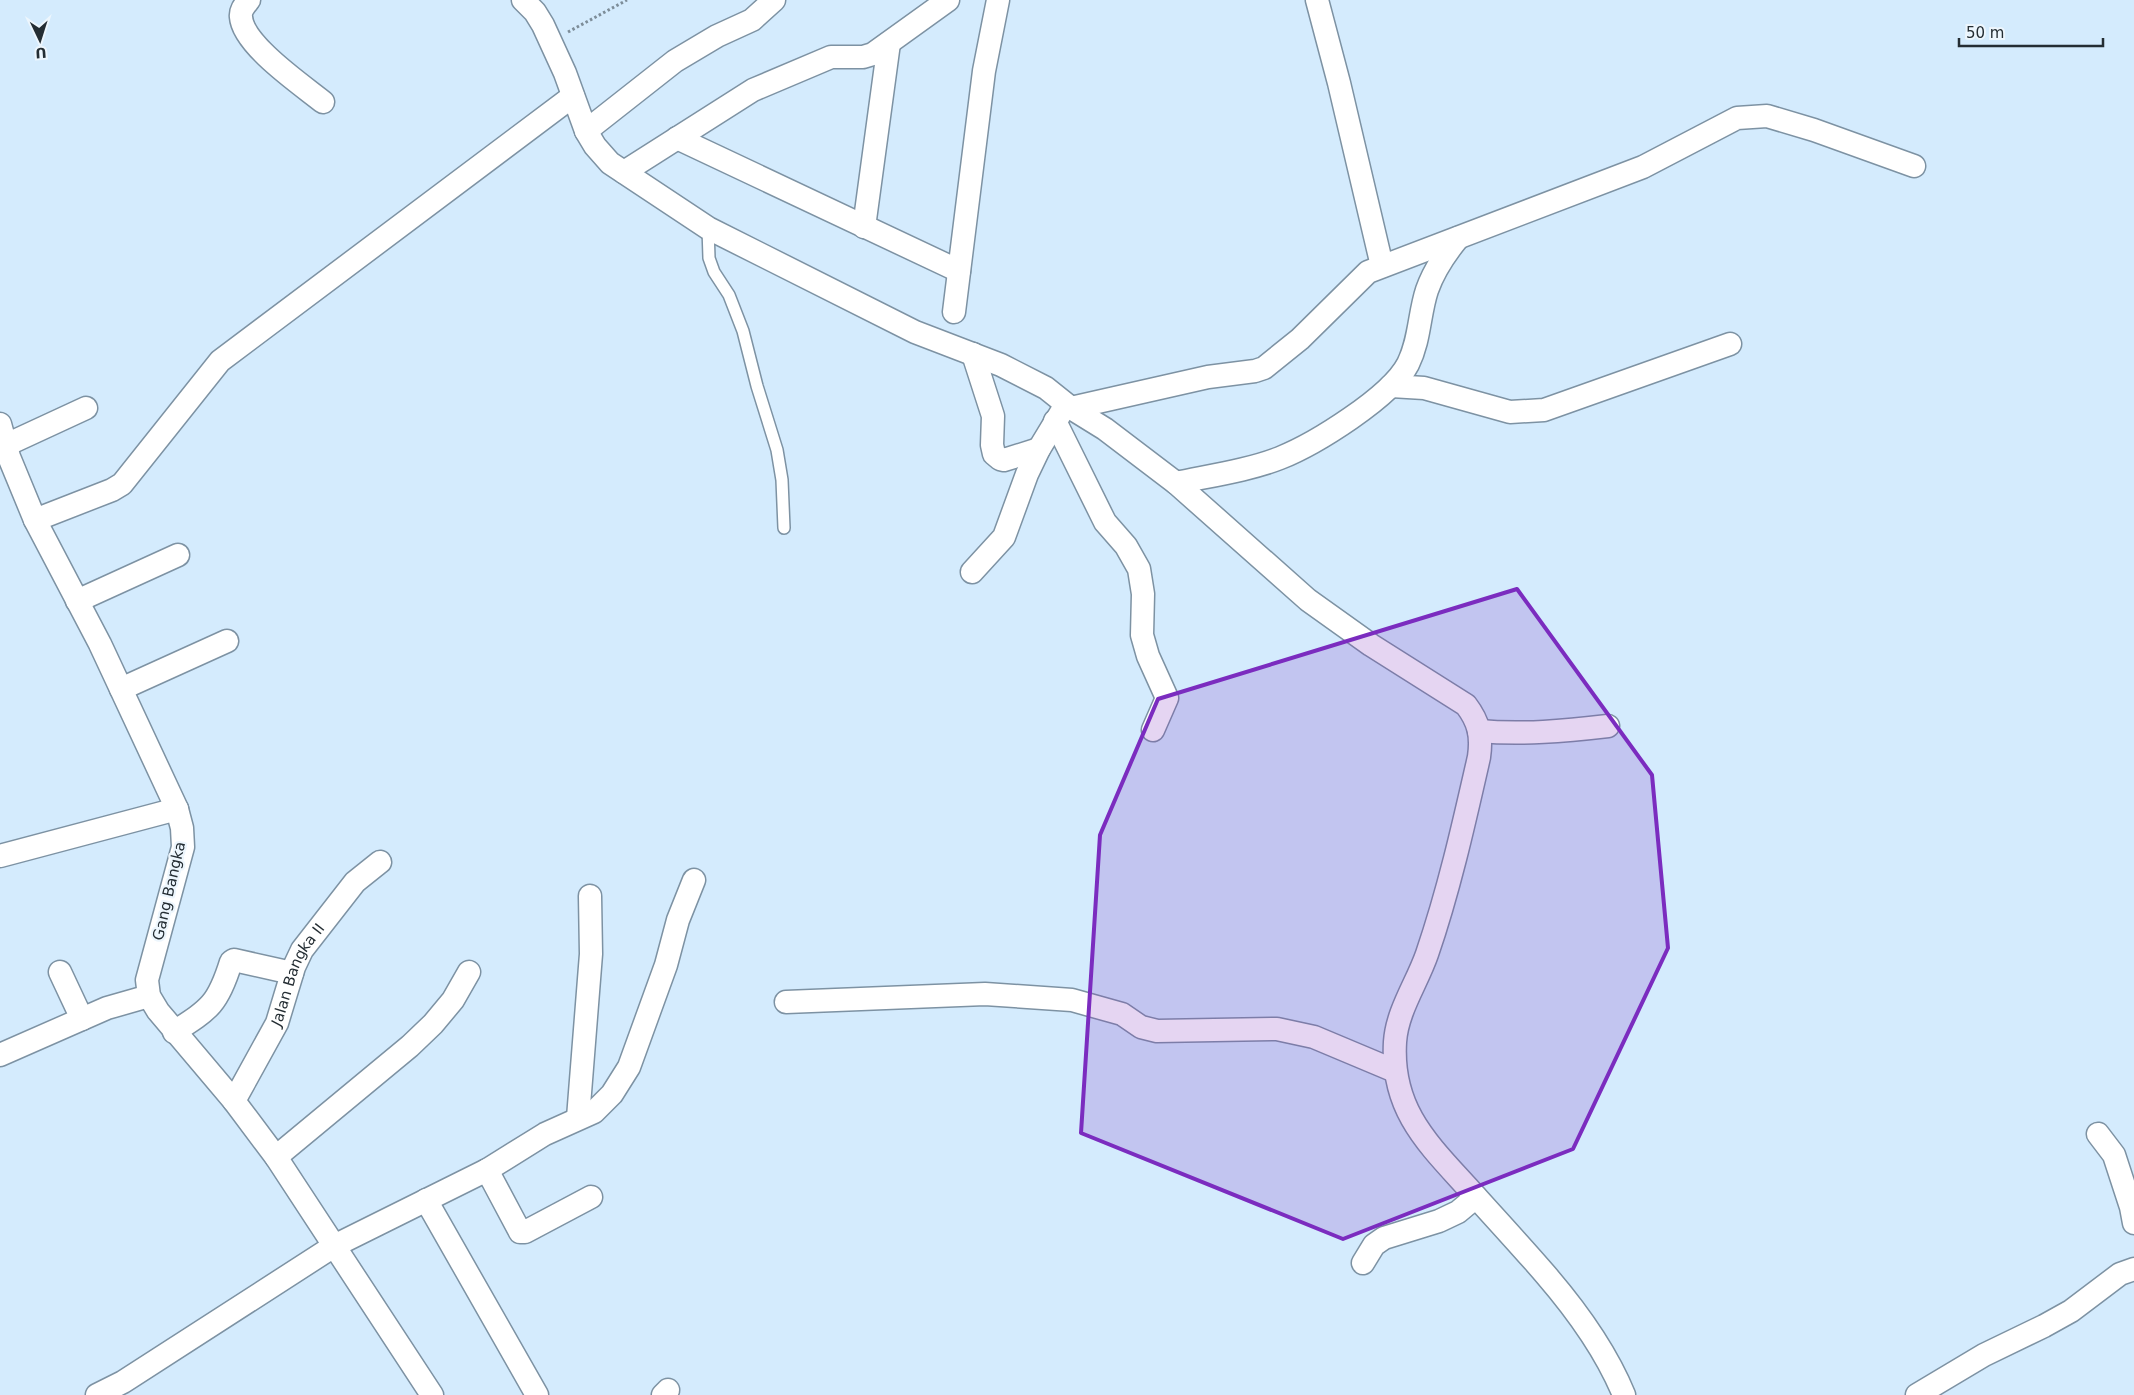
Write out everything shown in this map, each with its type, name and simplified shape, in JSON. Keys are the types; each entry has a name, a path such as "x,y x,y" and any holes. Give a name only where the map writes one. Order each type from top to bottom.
{"street":[{"path":"249,0 242,11 241,17 246,32 269,59 323,102"},
{"path":"523,0 535,12 551,42 565,73 586,131 594,146 610,163 708,228 915,332 1001,365 1046,388 1064,411 1105,522 1126,546 1139,569 1143,594 1142,635 1148,656 1168,698 1153,730"},
{"path":"586,131 676,61 717,36 752,20 774,0"},
{"path":"624,172 762,86 831,57 863,57 873,54 948,0"},
{"path":"954,312 984,71 998,0"},
{"path":"1317,0 1339,83 1382,266"},
{"path":"864,227 889,42"},
{"path":"35,520 112,490 122,484 220,361 573,96"},
{"path":"972,572 1004,537 1014,505 1039,449 1064,411 1208,377 1255,371 1264,368 1300,338 1368,272 1643,167 1737,118 1767,116 1814,130 1914,166"},
{"path":"677,138 959,271"},
{"path":"1176,483 1280,458 1325,434 1391,386 1407,364 1418,339 1427,291 1442,258 1459,238"},
{"path":"1391,386 1424,388 1510,412 1526,413 1544,410 1730,344"},
{"path":"973,354 994,416 992,445 994,454 1004,460 1039,449"},
{"path":"4,447 86,408"},
{"path":"1064,411 1105,429 1176,483 1308,600 1371,645 1466,705 1476,718 1481,744 1479,757 1452,872 1426,956 1400,1019 1395,1040 1394,1071 1407,1109 1426,1142 1548,1276 1596,1341 1624,1395"},
{"name":"Gang Bangka","path":"4,447 35,520 121,689 177,809 182,828 183,847 147,980 149,996"},
{"path":"77,601 178,555"},
{"path":"121,689 227,641"},
{"path":"1479,731 1499,733 1556,732 1608,726"},
{"path":"0,856 177,809"},
{"name":"Jalan Bangka II","path":"234,1101 277,1023 292,973 302,950 356,882 380,862"},
{"path":"97,1395 123,1382 334,1246 487,1170 545,1134 594,1112 612,1094 629,1067 666,965 678,920 694,880"},
{"path":"578,1118 591,954 590,896"},
{"path":"174,1032 207,1011 220,992 230,962 234,960 292,973"},
{"path":"60,972 82,1019"},
{"path":"276,1157 433,1024 453,1000 468,972"},
{"path":"786,1002 985,994 1072,1000 1122,1014 1141,1027 1157,1031 1277,1029 1314,1036 1394,1071"},
{"path":"0,1055 107,1008 149,996 174,1032 234,1101 276,1157 432,1395"},
{"path":"2098,1134 2117,1162 2132,1207 2134,1223"},
{"path":"487,1170 520,1232 525,1232 591,1197"},
{"path":"1363,1262 1374,1245 1384,1238 1439,1221 1458,1212 1476,1197"},
{"path":"426,1200 537,1395"},
{"path":"1917,1395 1984,1355 2071,1311 2120,1274 2134,1269"}],"lane":[{"path":"708,228 709,258 714,272 729,295 743,331 757,386 777,450 782,480 784,528"}],"path":[{"path":"551,42 627,0"}],"highlighted area":[{"path":"1517,589 1652,775 1668,948 1573,1149 1343,1239 1081,1133 1100,835 1158,699"}]}
